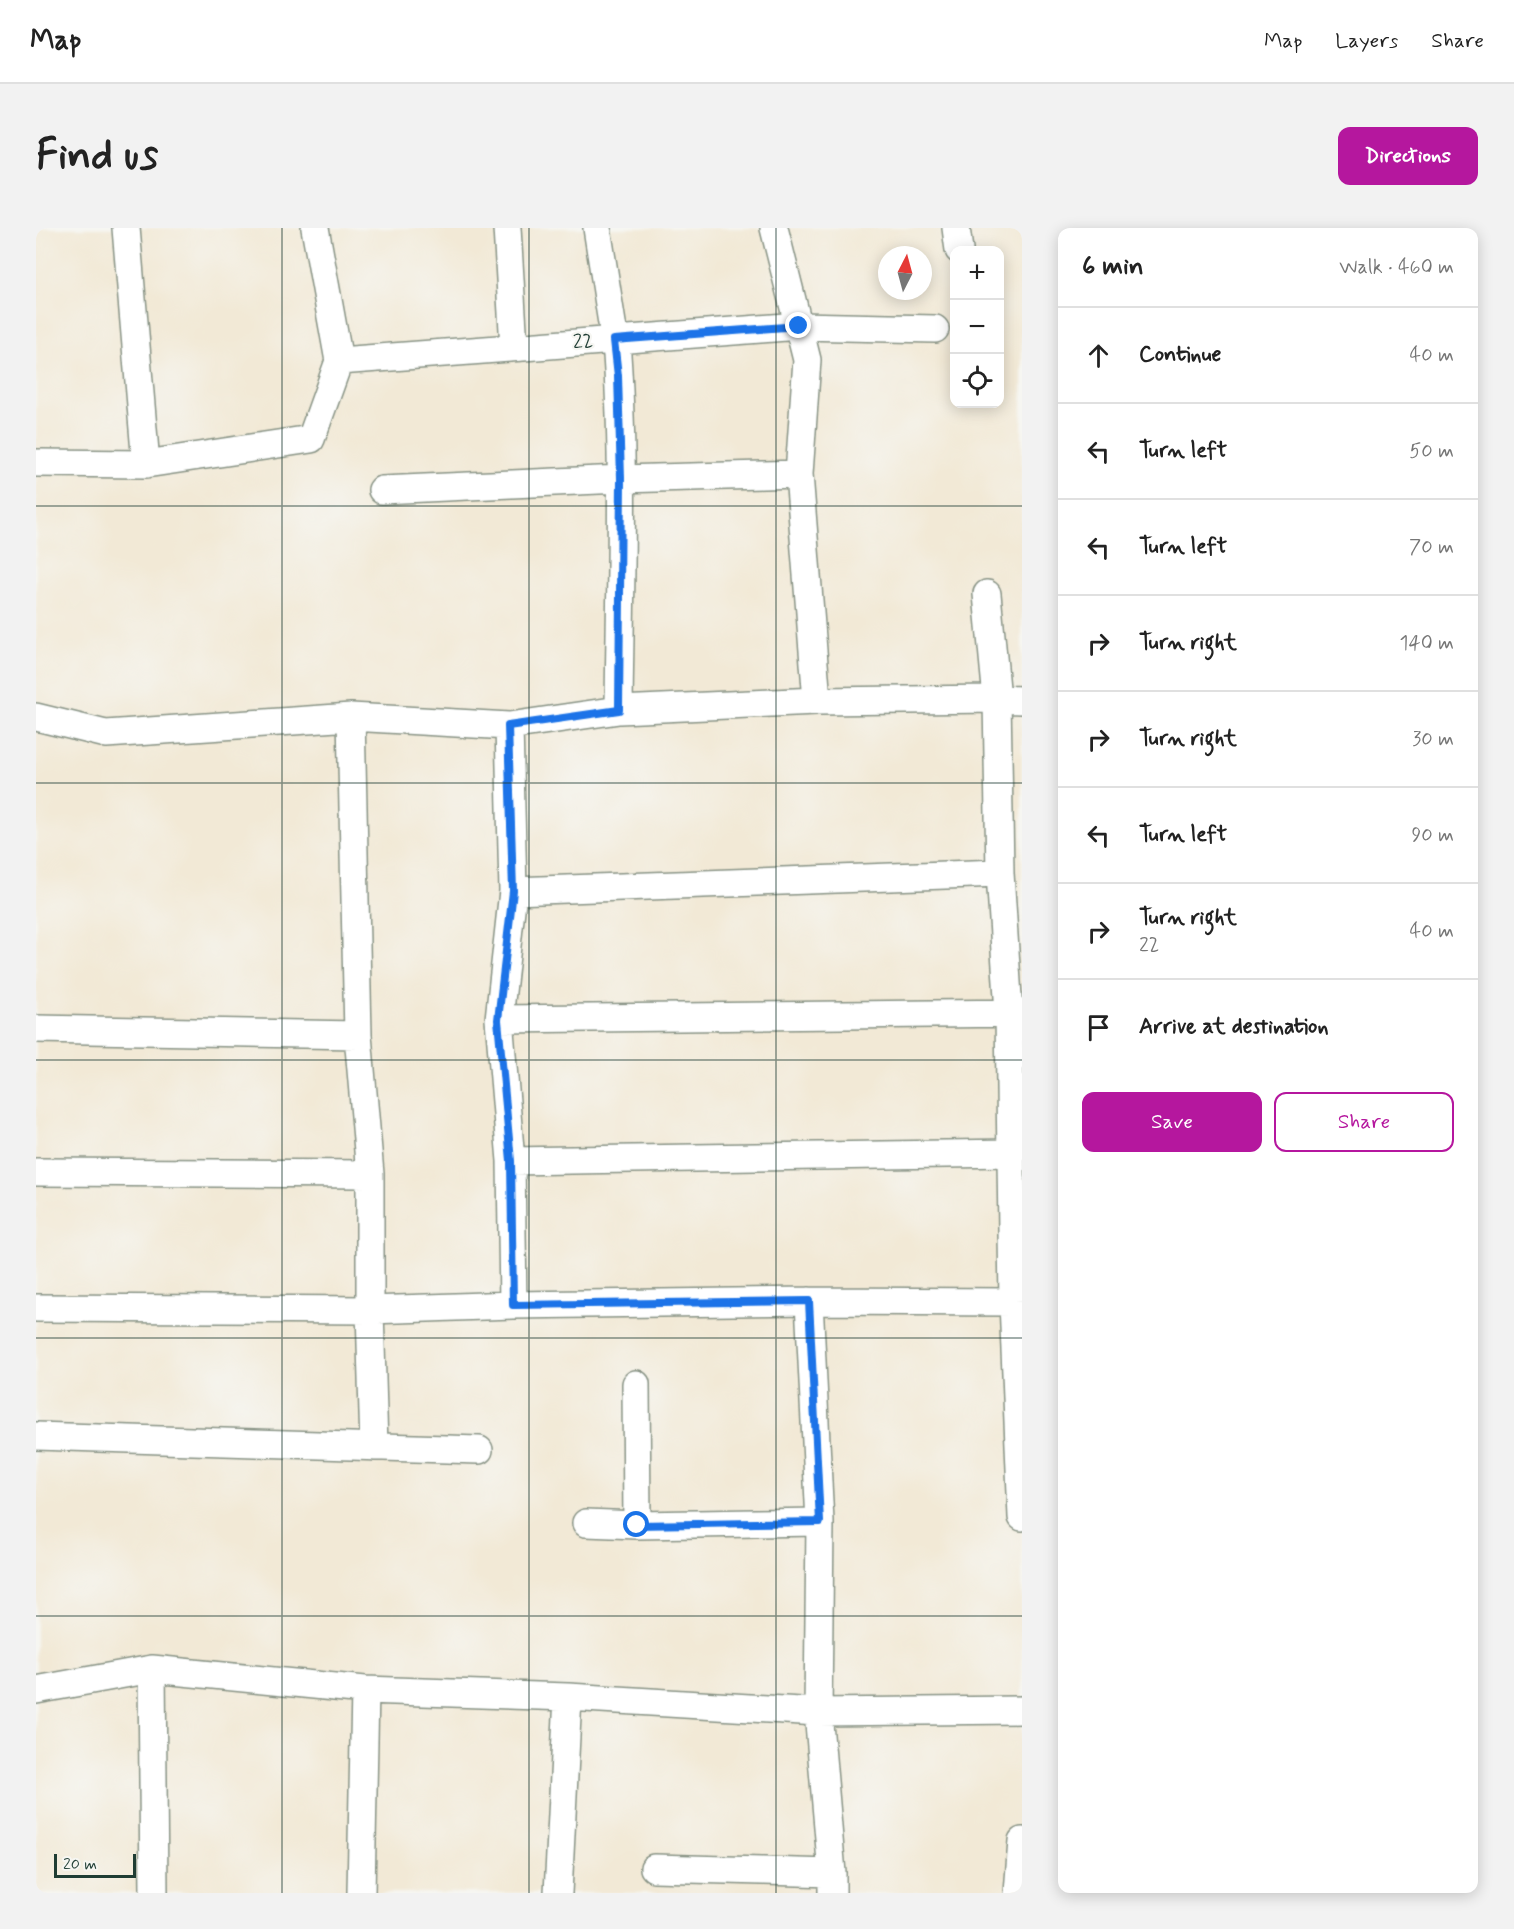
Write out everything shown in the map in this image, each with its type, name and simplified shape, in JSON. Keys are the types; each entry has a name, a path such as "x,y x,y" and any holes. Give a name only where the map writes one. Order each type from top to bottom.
{"street":[{"path":"126,228 146,464"},
{"path":"36,463 146,464 311,439 339,361 315,228"},
{"path":"507,228 514,347"},
{"path":"597,228 618,376 621,479 619,710"},
{"path":"774,228 807,360 800,474 817,701"},
{"path":"956,228 958,246"},
{"name":"22","path":"339,361 799,326 935,329"},
{"path":"382,490 621,479 800,474"},
{"path":"987,594 1009,699 1000,873 1015,1013 1010,1153 1013,1302 1022,1517"},
{"path":"36,717 106,734 351,717 508,726 619,710 817,701 1009,699"},
{"path":"351,717 358,1035 370,1174 370,1310 374,1447"},
{"path":"508,726 513,891 498,1020 511,1161 513,1305"},
{"path":"513,891 1000,873"},
{"path":"498,1020 1015,1013"},
{"path":"36,1029 358,1035"},
{"path":"511,1161 1010,1153"},
{"path":"36,1172 370,1174"},
{"path":"36,1308 370,1310 513,1305 809,1301 1013,1302"},
{"path":"654,1868 832,1883 818,1712 820,1522 809,1301"},
{"path":"636,1384 637,1525"},
{"path":"36,1436 479,1450"},
{"path":"586,1523 637,1525 820,1522"},
{"path":"36,1690 152,1669 365,1690 568,1697 818,1712 1022,1710"},
{"path":"152,1669 154,1893"},
{"path":"361,1893 365,1690"},
{"path":"558,1893 568,1697"},
{"path":"1018,1893 1022,1841"}],"route":[{"path":"637,1525 820,1522 809,1301 513,1305 511,1161 498,1020 513,891 508,726 619,710 621,479 617,355 614,340 799,326"}]}
